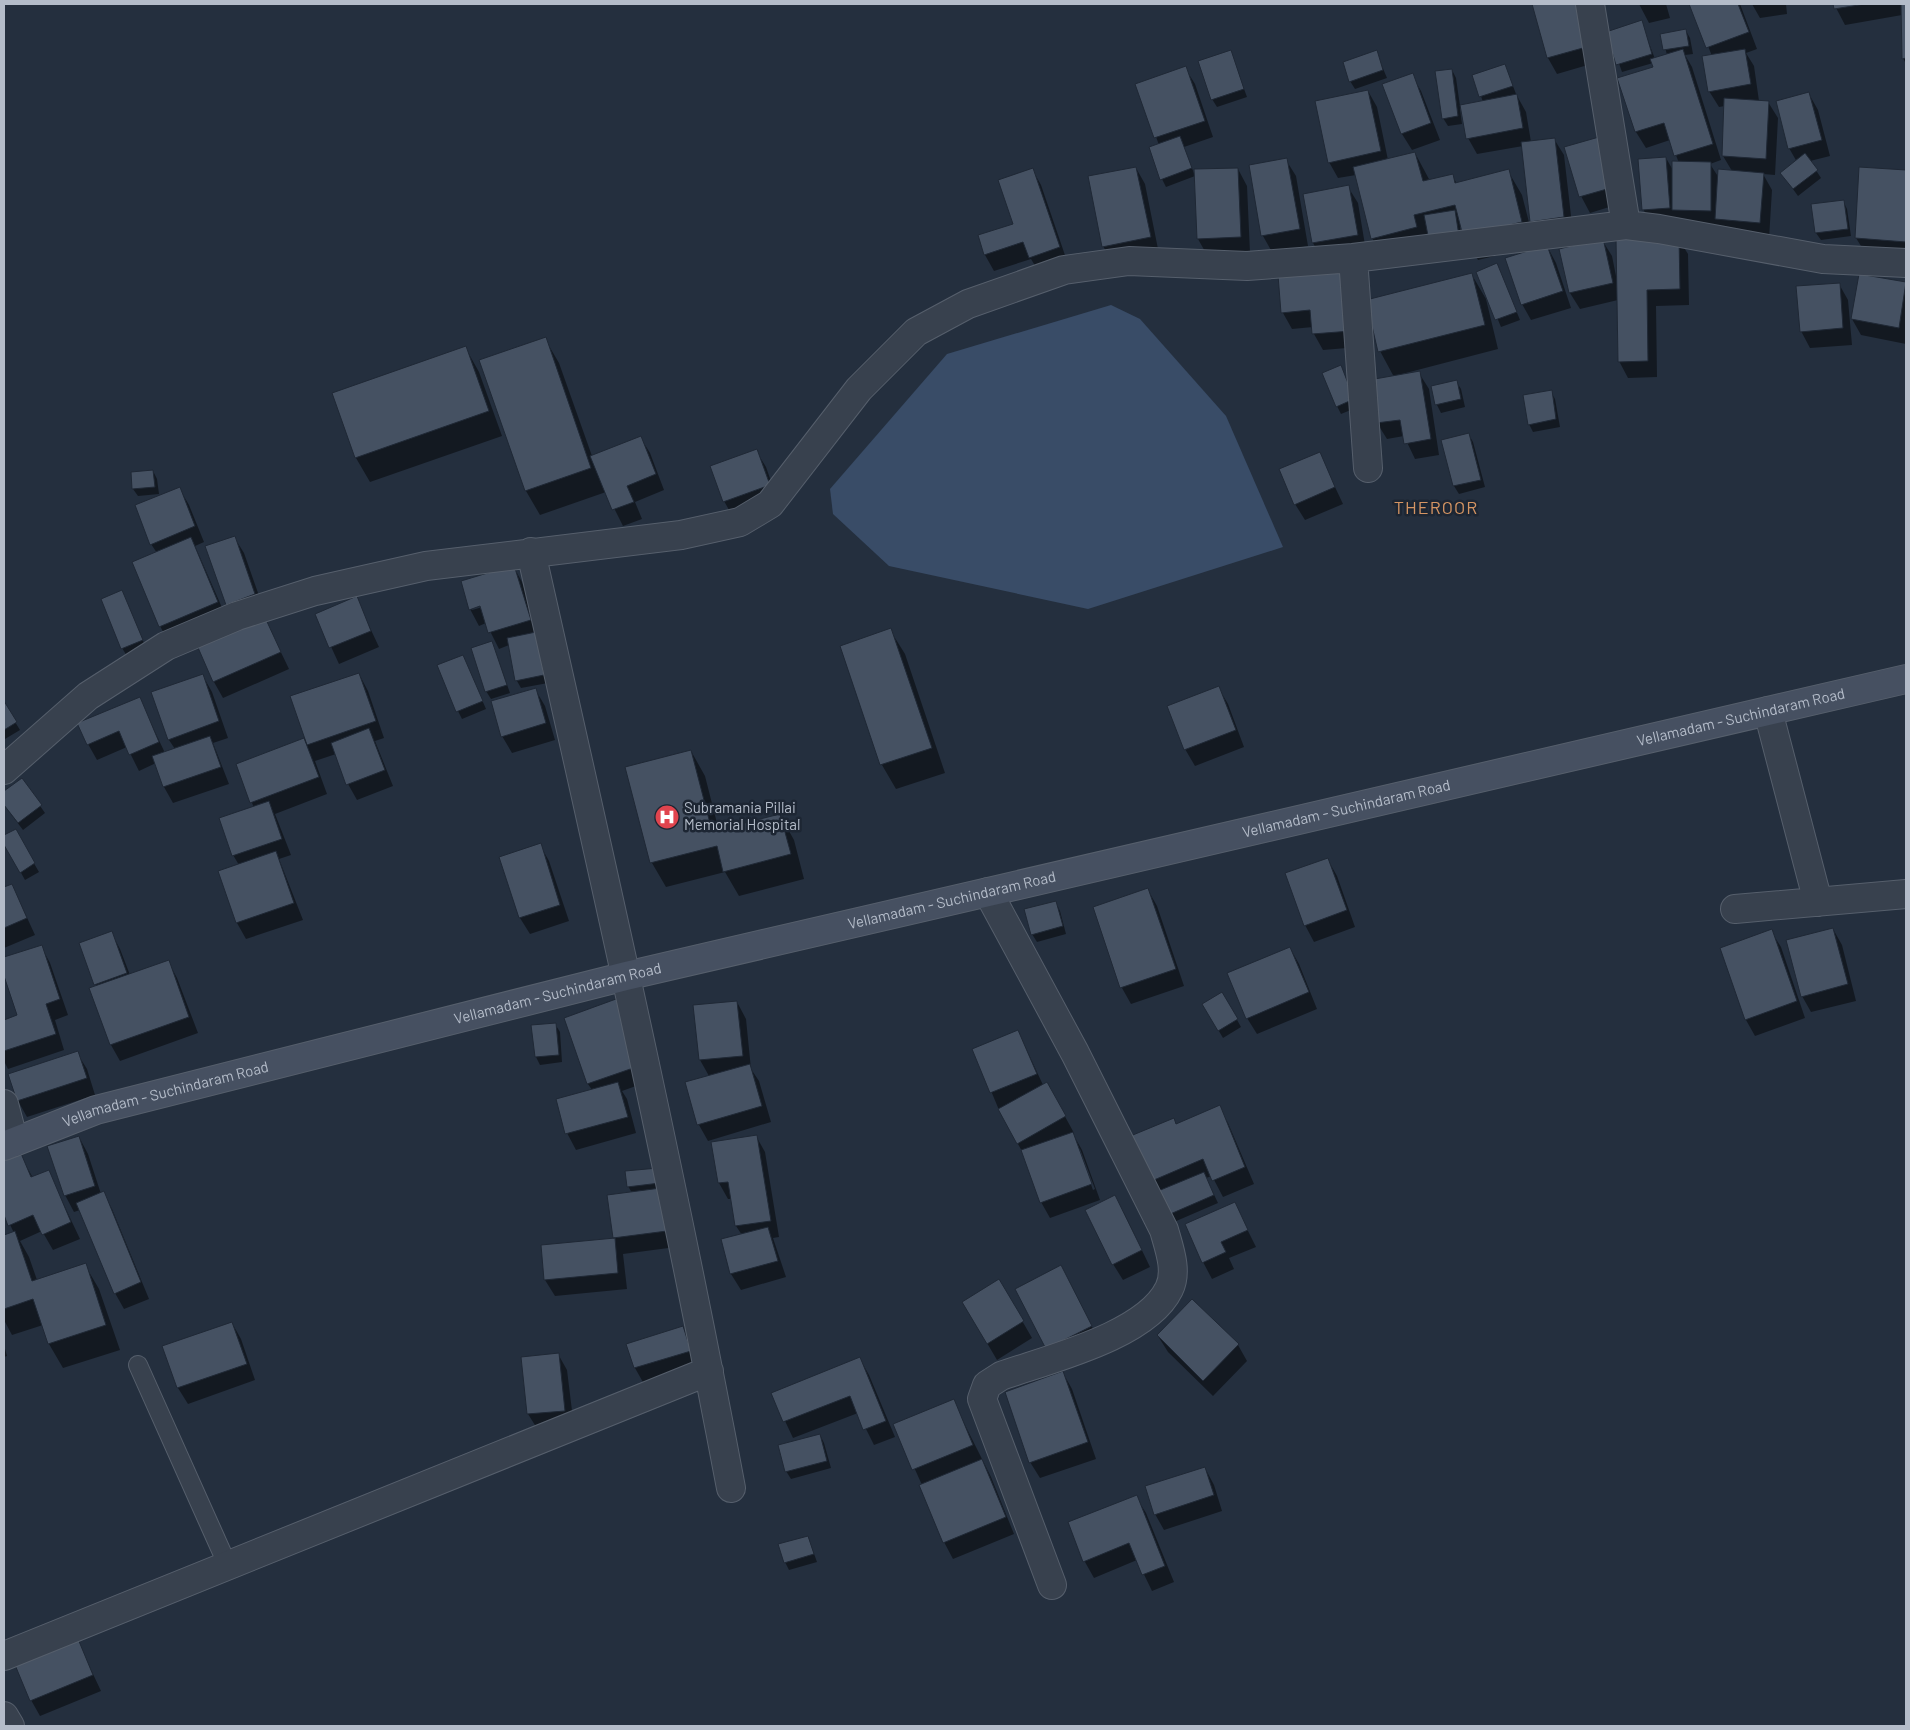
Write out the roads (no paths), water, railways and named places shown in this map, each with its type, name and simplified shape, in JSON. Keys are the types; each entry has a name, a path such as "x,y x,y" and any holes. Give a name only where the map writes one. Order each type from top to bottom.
{"main road":[{"name":"Vellamadam - Suchindaram Road","path":"9,1144 96,1110 626,976 1906,679"}],"street":[{"path":"1590,4 1626,225"},
{"path":"4,770 88,696 166,646 237,616 315,591 417,568 531,552 681,535 740,522 770,504 859,389 916,332 977,301 1064,270 1129,261 1247,266 1353,258 1626,225 1659,229 1823,259 1906,262"},
{"path":"1353,258 1368,468"},
{"path":"531,552 626,976 709,1371 731,1488"},
{"path":"1768,711 1818,902"},
{"path":"988,892 1075,1053 1164,1230 1172,1260 1170,1288 1154,1310 1133,1327 1114,1336 1001,1376 987,1385 982,1399 986,1416 1052,1586"},
{"path":"1735,909 1906,894"},
{"path":"4,1104 9,1144"},
{"path":"4,1656 709,1371"},
{"path":"4,1716 10,1726"}],"lane":[{"path":"138,1365 228,1566"}],"water":[{"path":"1111,305 1140,319 1226,416 1283,547 1088,609 889,566 833,514 830,489 947,354"}],"place":[{"name":"Subramania Pillai Memorial Hospital","path":"667,817"}],"district":[{"name":"THEROOR","path":"1436,508"}]}
